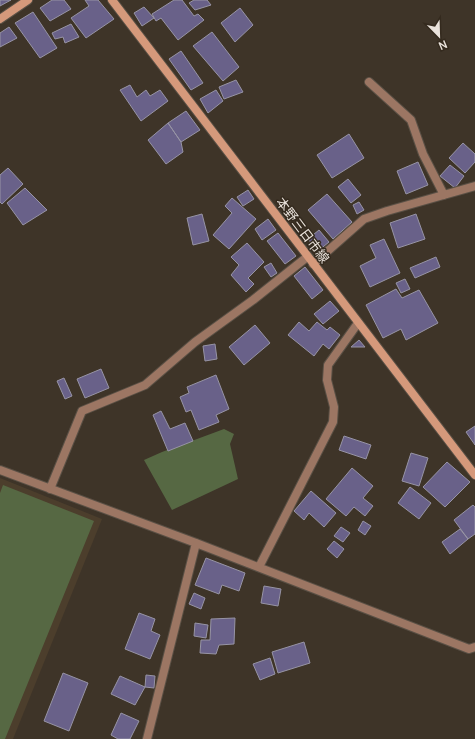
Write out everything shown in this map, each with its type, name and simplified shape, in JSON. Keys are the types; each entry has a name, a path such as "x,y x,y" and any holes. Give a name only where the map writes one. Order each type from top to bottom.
{"main road":[{"path":"0,19 28,0"},
{"name":"本野三日市線","path":"112,0 475,475"}],"street":[{"path":"369,82 411,120 424,154 444,195"},
{"path":"314,264 364,219 387,210 475,186"},
{"path":"50,489 82,411 145,385 195,342 253,300 307,257"},
{"path":"259,567 333,422 334,407 327,380 328,365 358,323"},
{"path":"0,470 259,567 469,649 475,647"},
{"path":"147,739 196,543"}],"shaded area":[{"path":"0,478 102,519 13,739 0,739"}],"green space":[{"path":"224,429 234,434 230,444 238,479 172,510 144,460"},
{"path":"3,485 94,521 5,739 0,739 0,493"}],"building":[{"path":"0,0 11,0 0,6"},
{"path":"52,0 64,0 71,9 50,21 40,8"},
{"path":"85,0 98,0 114,19 86,38 71,18 89,6"},
{"path":"174,0 182,0 194,16 198,14 204,20 178,40 161,18 156,21 152,14"},
{"path":"194,0 207,0 211,5 195,10 189,3"},
{"path":"144,7 154,18 142,26 134,13"},
{"path":"240,8 253,25 235,42 221,23"},
{"path":"33,12 57,48 40,58 15,23"},
{"path":"71,24 79,37 65,43 63,37 55,39 52,33"},
{"path":"9,27 17,38 0,47 0,33"},
{"path":"212,32 239,67 223,81 193,46"},
{"path":"181,51 203,83 191,90 169,59"},
{"path":"236,80 243,92 224,99 219,87"},
{"path":"130,85 137,97 146,90 150,96 160,90 168,101 141,121 120,90"},
{"path":"216,90 223,101 208,113 200,99"},
{"path":"186,111 200,130 181,142 168,123"},
{"path":"168,123 181,142 183,152 166,164 148,140"},
{"path":"349,134 364,158 332,178 317,155"},
{"path":"463,143 475,154 475,162 465,173 449,158"},
{"path":"418,162 428,185 406,194 397,171"},
{"path":"450,165 464,176 455,188 440,176"},
{"path":"8,168 23,184 2,204 0,202 0,175"},
{"path":"348,179 361,195 351,203 338,187"},
{"path":"25,188 47,210 23,225 7,203"},
{"path":"248,190 254,199 243,206 237,197"},
{"path":"327,194 352,222 333,239 308,210"},
{"path":"232,198 256,219 229,249 213,235 232,213 225,206"},
{"path":"359,202 364,210 357,214 353,205"},
{"path":"202,214 209,241 193,245 187,218"},
{"path":"416,214 425,239 398,248 390,223"},
{"path":"268,219 276,230 262,240 255,229"},
{"path":"319,230 329,242 318,251 308,239"},
{"path":"278,233 296,256 285,264 267,241"},
{"path":"384,239 400,273 370,287 360,266 376,258 370,245"},
{"path":"247,243 264,262 248,278 254,284 246,292 231,275 239,265 231,257"},
{"path":"436,257 440,267 415,278 410,268"},
{"path":"271,263 277,273 271,277 264,267"},
{"path":"305,267 323,290 312,299 294,276"},
{"path":"405,279 410,289 401,293 396,283"},
{"path":"396,289 402,298 419,290 438,323 406,340 401,329 383,338 366,305"},
{"path":"330,301 339,311 323,324 314,314"},
{"path":"299,322 309,331 317,322 327,330 330,327 340,335 329,349 323,344 314,356 288,335"},
{"path":"255,325 270,343 244,365 229,347"},
{"path":"359,340 365,347 351,347"},
{"path":"215,344 217,359 205,361 203,346"},
{"path":"101,369 109,388 85,398 77,379"},
{"path":"216,375 229,409 216,415 219,422 199,430 191,410 186,412 180,397 189,393 187,387"},
{"path":"64,378 72,396 65,399 57,381"},
{"path":"161,411 170,429 185,423 193,441 168,451 153,415"},
{"path":"475,426 475,445 466,432"},
{"path":"344,436 371,445 366,459 339,450"},
{"path":"411,453 428,458 419,486 402,481"},
{"path":"447,462 470,482 445,507 423,487"},
{"path":"352,468 373,486 363,498 373,506 365,516 354,507 346,516 326,499"},
{"path":"410,487 431,503 419,519 398,503"},
{"path":"311,491 336,513 324,527 309,513 304,520 294,511"},
{"path":"473,505 475,507 475,534 468,539 454,520"},
{"path":"363,521 371,526 365,535 358,530"},
{"path":"341,527 350,533 343,542 334,536"},
{"path":"460,529 468,539 450,554 442,542"},
{"path":"334,541 344,549 337,558 327,549"},
{"path":"206,558 245,573 239,591 222,585 219,594 195,585"},
{"path":"264,586 281,589 278,606 261,603"},
{"path":"194,593 205,598 201,609 189,604"},
{"path":"139,613 155,619 151,631 160,635 150,659 125,649"},
{"path":"235,618 234,644 219,645 216,654 200,653 201,640 210,640 211,619"},
{"path":"195,623 208,625 206,638 194,636"},
{"path":"304,642 310,663 278,673 272,652"},
{"path":"270,658 275,674 260,680 253,664"},
{"path":"63,673 88,683 69,731 44,721"},
{"path":"146,675 155,676 154,688 145,687"},
{"path":"120,676 145,687 135,705 111,694"},
{"path":"121,713 139,721 130,739 118,739 111,735"}]}
